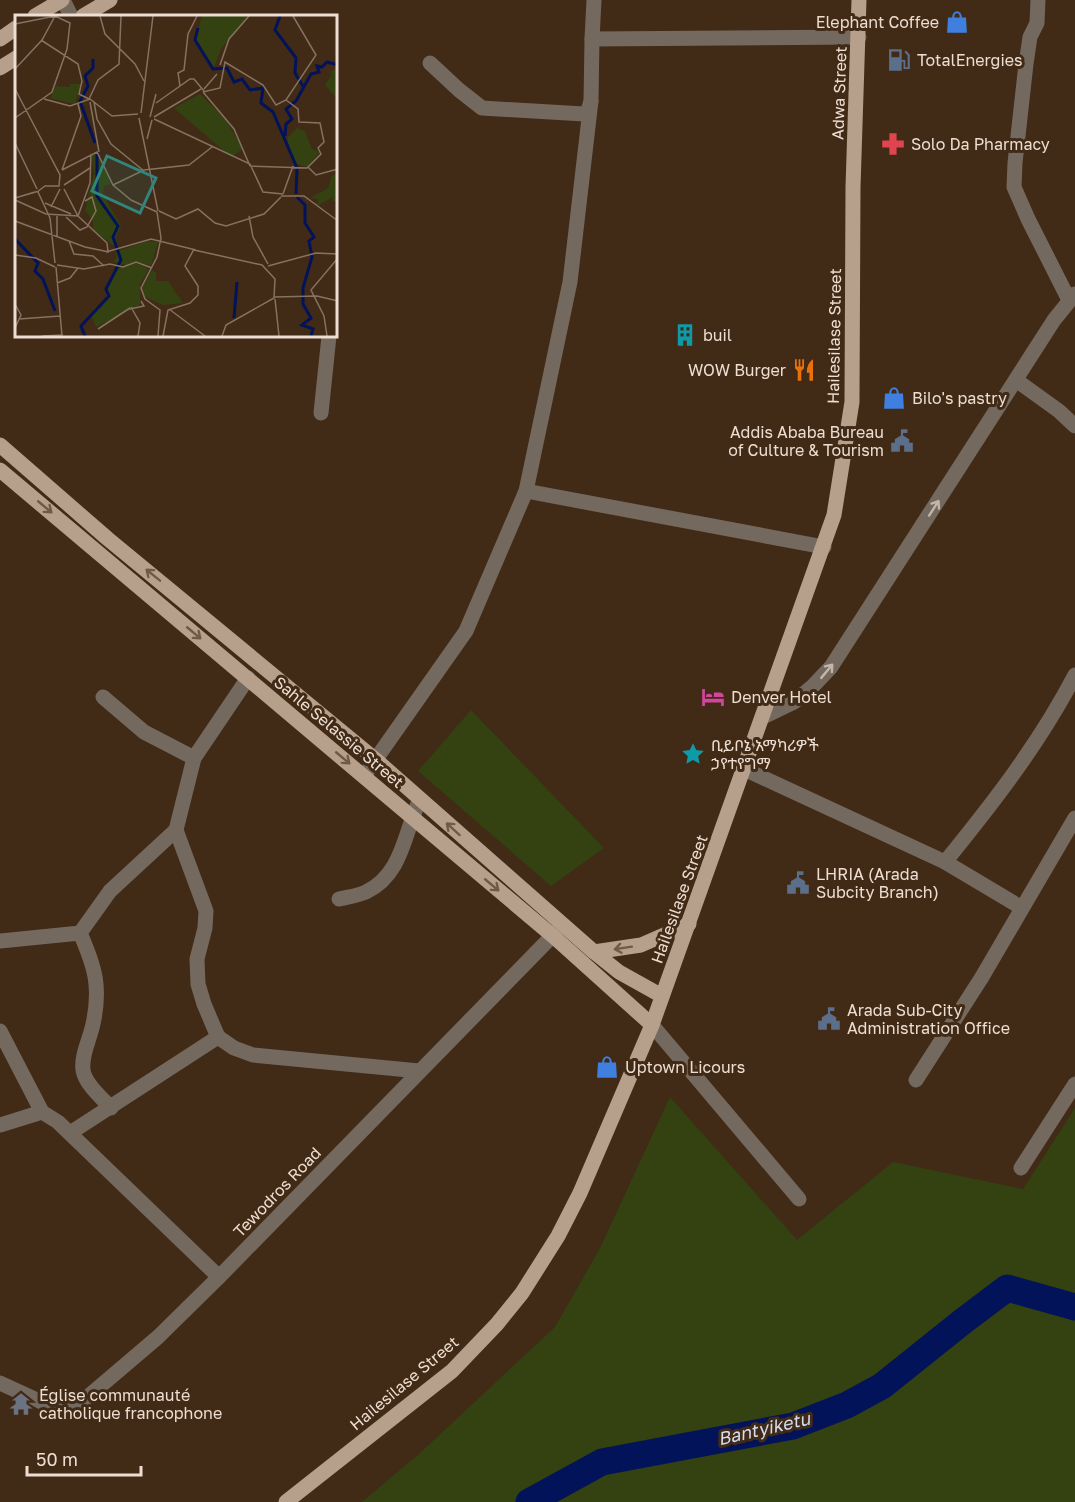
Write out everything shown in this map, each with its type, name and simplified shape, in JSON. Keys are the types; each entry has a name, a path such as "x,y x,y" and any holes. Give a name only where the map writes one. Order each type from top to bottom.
{"main road":[{"path":"37,15 62,0"},
{"path":"85,15 110,0"},
{"name":"Adwa Street","path":"853,187 859,0"},
{"path":"0,39 15,29"},
{"path":"0,68 15,59"},
{"name":"Hailesilase Street","path":"286,1502 452,1371 497,1324 522,1293 558,1236 580,1193 652,1025 834,515 852,402 853,187"},
{"path":"0,445 108,539 376,760 558,931 594,952 619,972 662,996"},
{"name":"Sahle Selassie Street","path":"0,470 411,817 558,931 652,1025"},
{"path":"97,551 108,539"},
{"path":"164,608 175,593"},
{"path":"594,952 641,945 689,924"}],"street":[{"path":"62,0 70,15"},
{"path":"364,776 466,631 525,491 570,282 591,101 594,0"},
{"path":"763,717 794,702 831,667 1072,297 1028,219 1014,187 1026,64 1030,38 1038,23 1038,0"},
{"path":"592,39 859,37"},
{"path":"430,63 482,108 584,114 588,111 591,101"},
{"path":"321,413 329,338"},
{"path":"1016,380 1059,411 1075,426"},
{"path":"525,491 824,547"},
{"path":"945,862 1008,784 1062,700 1075,675"},
{"path":"0,941 80,933 110,891 176,830 194,758 248,678"},
{"path":"103,697 144,732 194,758"},
{"path":"744,769 945,862 1022,908"},
{"path":"339,899 363,893 386,879 397,863 411,817 420,799"},
{"path":"916,1080 982,977 1022,908 1070,837 1075,818"},
{"path":"176,830 206,911 205,927 196,958 198,984 218,1037 234,1048 253,1055 419,1071"},
{"name":"Tewodros Road","path":"0,1383 59,1410 74,1406 158,1337 558,931"},
{"path":"80,933 94,964 97,983 94,1022 84,1059 83,1072 90,1084 111,1108"},
{"path":"652,1025 800,1199"},
{"path":"0,1031 42,1113 58,1122 70,1133 219,1277"},
{"path":"70,1133 218,1037"},
{"path":"1022,1168 1075,1084"},
{"path":"0,1125 42,1113"}],"green space":[{"path":"471,710 604,848 551,886 418,771"},
{"path":"670,1097 797,1240 893,1162 1023,1189 1075,1108 1075,1502 362,1502 420,1453 555,1327 600,1248"}],"waterway":[{"name":"Bantyiketu","path":"529,1502 602,1462 793,1426 847,1405 882,1386 1007,1288 1075,1307"}],"place":[{"name":"Elephant Coffee","path":"957,22"},
{"name":"TotalEnergies","path":"899,60"},
{"name":"Solo Da Pharmacy","path":"893,144"},
{"name":"buil","path":"685,335"},
{"name":"WOW Burger","path":"804,370"},
{"name":"Bilo's pastry","path":"894,398"},
{"name":"Addis Ababa Bureau of Culture & Tourism","path":"902,441"},
{"name":"Denver Hotel","path":"713,697"},
{"name":"ቢይቦኔ አማካሪዎች ኃየተየግማ","path":"693,754"},
{"name":"LHRIA (Arada Subcity Branch)","path":"798,883"},
{"name":"Arada Sub-City Administration Office","path":"829,1019"},
{"name":"Uptown Licours","path":"607,1067"},
{"name":"Église communauté catholique francophone","path":"21,1404"}]}
